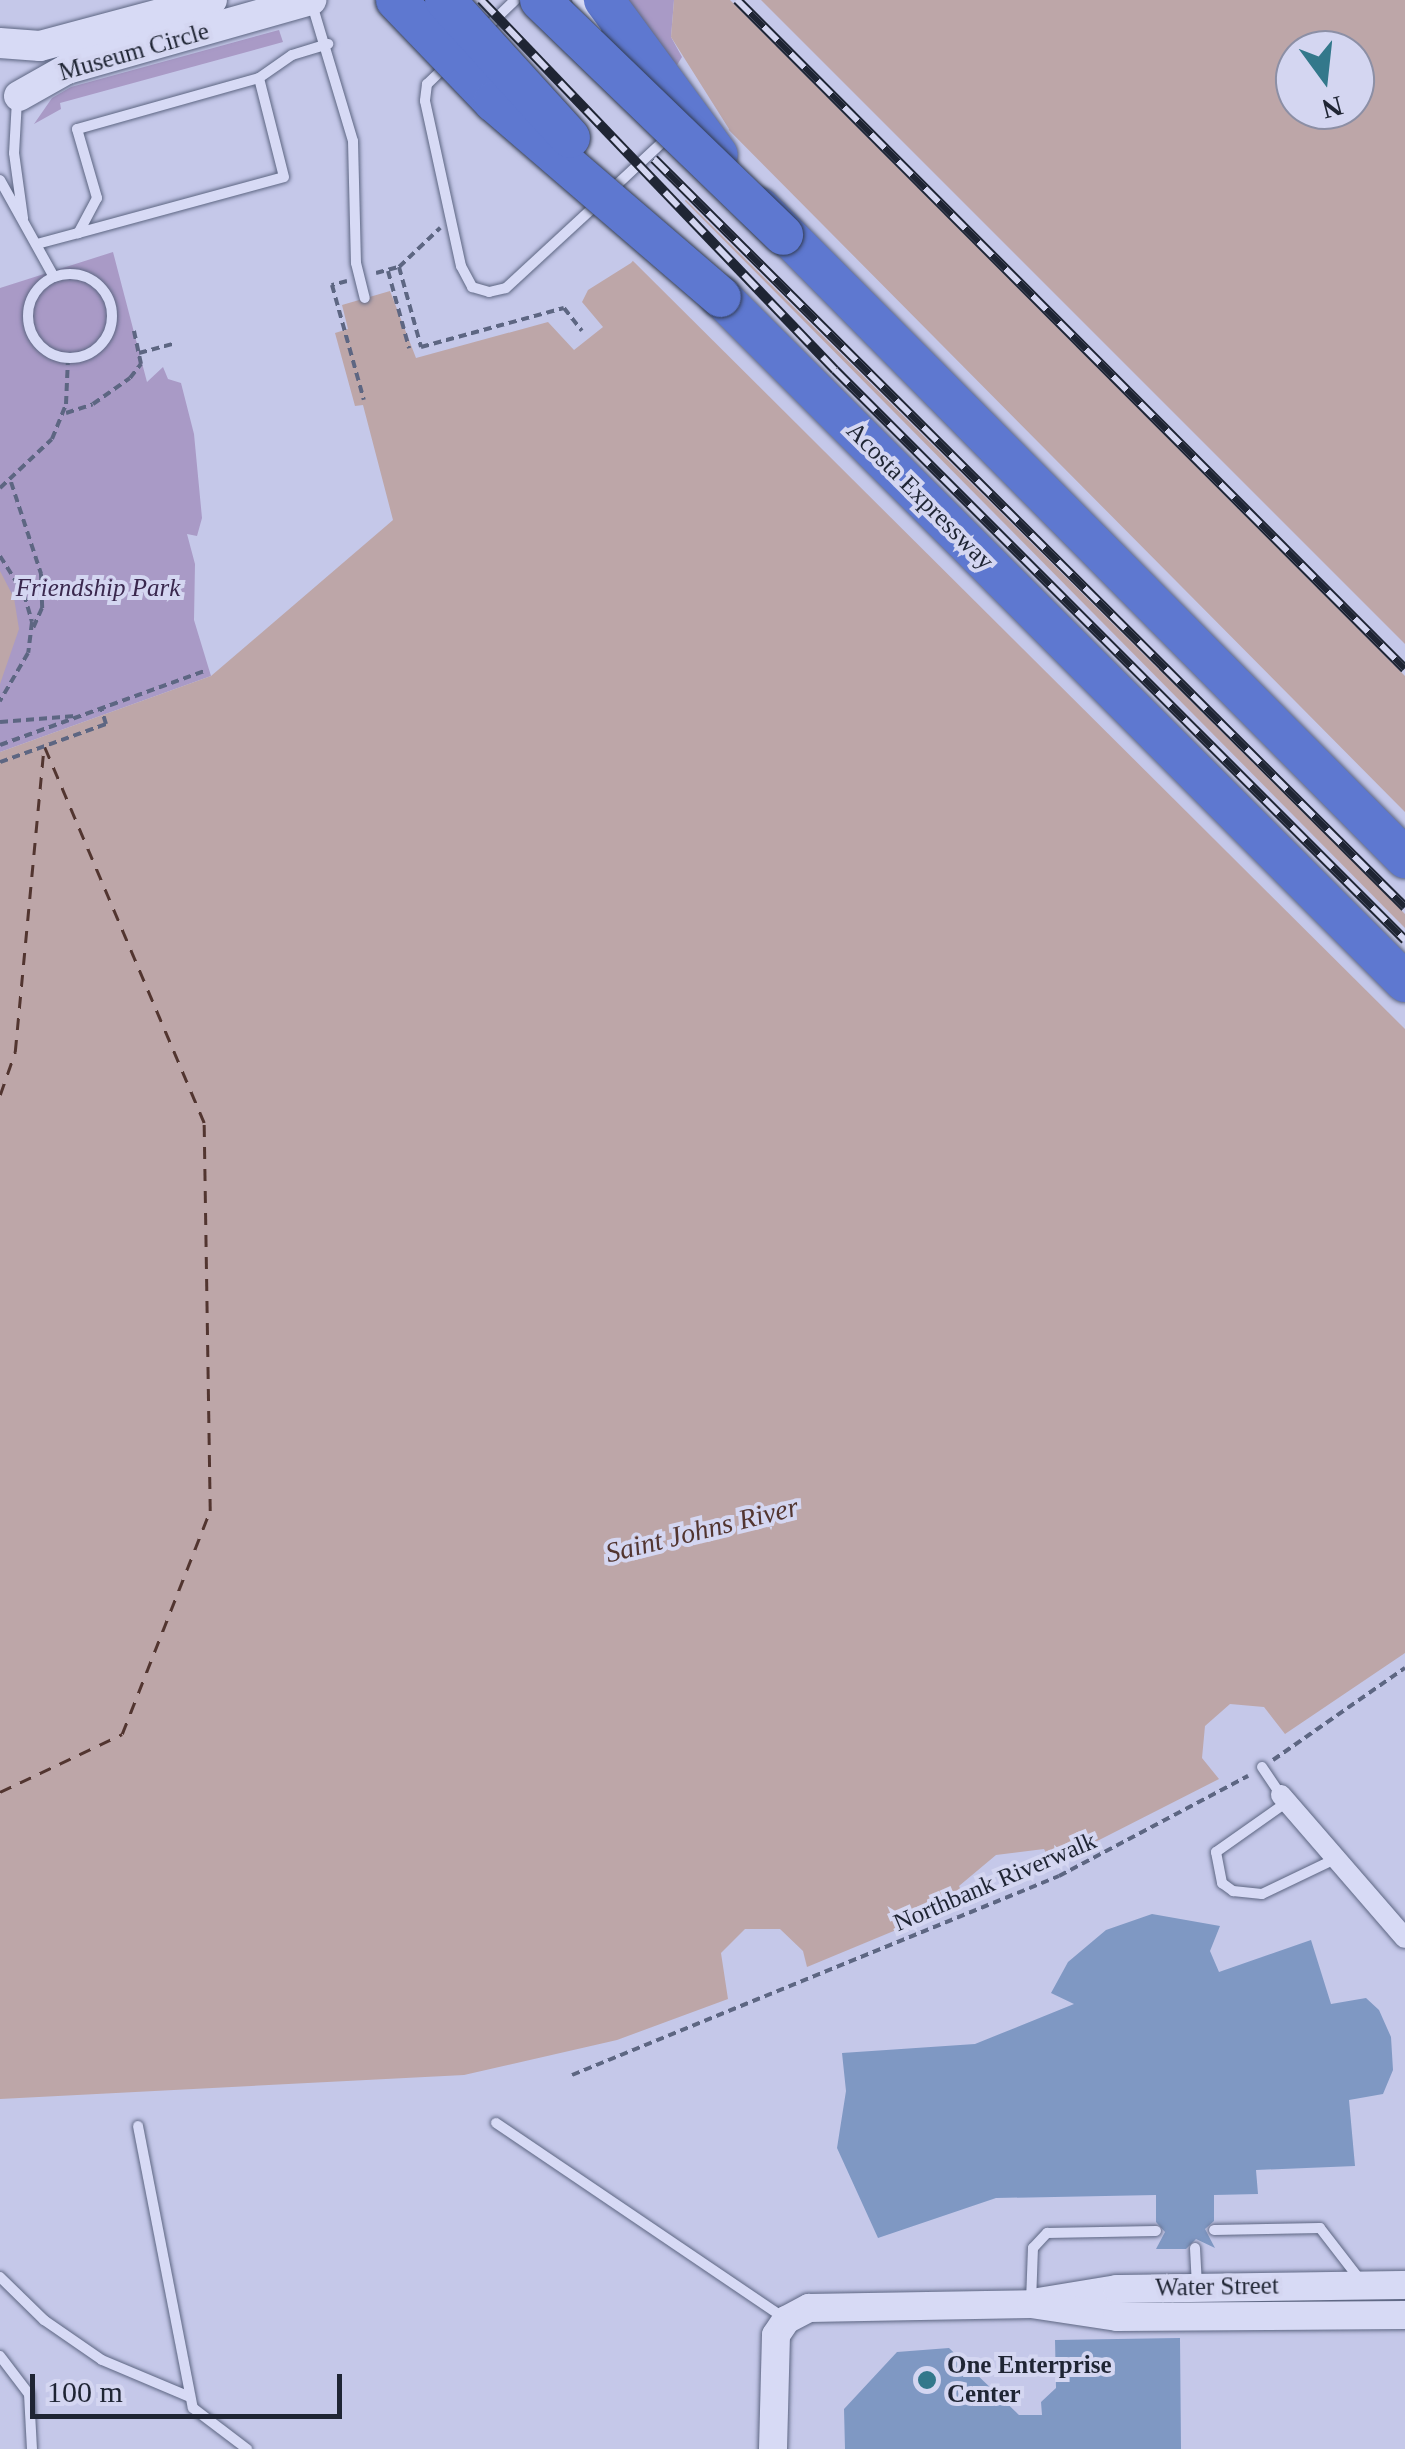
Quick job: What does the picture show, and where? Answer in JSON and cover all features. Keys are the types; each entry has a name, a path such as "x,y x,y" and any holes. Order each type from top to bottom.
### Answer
{"highway":[{"path":"396,0 494,102 721,298"},
{"name":"Acosta Expressway","path":"445,0 721,298 1405,982"},
{"path":"540,0 783,235 1405,858"},
{"path":"604,0 783,235"}],"main road":[{"name":"Museum Circle","path":"12,103 67,69 170,16 212,0"},
{"name":"Museum Circle","path":"2,44 40,46 170,16 310,0"},
{"name":"Museum Circle","path":"2,44 21,72 12,103"}],"street":[{"path":"1284,1798 1405,1938"},
{"name":"Water Street","path":"786,2320 829,2306 1031,2304 1117,2289 1405,2285"},
{"path":"1197,2288 1197,2317"},
{"name":"Water Street","path":"1031,2304 1094,2316 1405,2315"},
{"path":"774,2449 774,2345 786,2320"}],"lane":[{"path":"310,0 328,44 353,141 360,278 365,298"},
{"path":"409,0 460,52"},
{"path":"515,0 460,52 424,95 467,282 479,291 498,291 684,123 625,55"},
{"path":"577,0 613,41"},
{"path":"78,233 96,198 77,129 259,78 292,55 328,44"},
{"path":"37,244 284,177 259,78"},
{"path":"12,103 14,153 24,218"},
{"path":"0,180 54,276"},
{"path":"54,276 94,280 113,316 94,351 68,359 42,348 28,324 32,295 54,276"},
{"path":"1262,1767 1284,1798 1216,1852 1222,1882 1233,1892 1262,1894 1336,1858"},
{"path":"496,2123 786,2320"},
{"path":"138,2126 190,2398 200,2418 247,2449"},
{"path":"1214,2230 1320,2228 1365,2285"},
{"path":"1031,2304 1033,2248 1047,2233 1156,2231"},
{"path":"1195,2248 1197,2288"},
{"path":"0,2277 82,2347 190,2398"},
{"path":"0,2356 29,2394 32,2449"}],"path":[{"path":"364,400 332,286 399,267 451,219"},
{"path":"399,267 421,346 564,308 582,331"},
{"path":"388,270 409,348"},
{"path":"64,414 93,404 130,378 141,364 134,331"},
{"path":"139,353 173,344"},
{"path":"0,488 52,439 64,414 68,359"},
{"path":"0,701 21,668 42,608 40,574 10,482"},
{"path":"0,556 24,594 30,634"},
{"path":"0,745 204,670"},
{"path":"0,762 106,724 101,708"},
{"path":"0,722 79,716"},
{"name":"Northbank Riverwalk","path":"572,2075 1060,1876 1262,1767 1405,1668"}],"green space":[{"path":"612,0 674,0 671,37 682,57 677,65"},
{"path":"279,30 283,42 60,103 61,109 34,124 52,98 71,87"},
{"name":"Friendship Park","path":"113,252 147,382 163,367 168,379 181,383 194,434 202,518 197,536 187,534 195,564 194,620 211,676 0,752 0,288"}],"water":[{"name":"Saint Johns River","path":"674,0 1405,0 1405,1653 1285,1734 1264,1707 1230,1704 1205,1726 1202,1758 1219,1779 1052,1864 1044,1849 996,1855 959,1886 966,1901 807,1967 803,1951 780,1929 745,1929 721,1953 728,1999 617,2040 464,2075 0,2099 0,752 211,676 393,520 363,405 355,406 335,333 348,329 342,305 390,291 416,358 548,322 574,350 603,327 582,302 588,290 631,263 702,181 729,129 671,37"},
{"path":"0,571 14,598 19,629 0,684"}],"pier":[{"path":"730,0 761,0 1405,644 1405,676"},
{"path":"712,113 1405,812 1405,914 682,196 723,129"},
{"path":"681,197 1405,928 1405,1029 629,257"}],"building":[{"path":"1152,1914 1220,1926 1210,1951 1219,1972 1311,1940 1331,2004 1366,1998 1379,2010 1391,2037 1393,2070 1383,2094 1349,2100 1355,2166 1256,2170 1258,2194 1214,2195 1214,2221 1205,2229 1215,2248 1196,2239 1186,2249 1156,2249 1165,2232 1156,2222 1156,2195 996,2198 878,2238 837,2148 846,2091 842,2053 975,2044 1074,2004 1051,1993 1068,1962 1106,1930"},
{"path":"1180,2338 1181,2449 845,2449 844,2409 897,2352 949,2348 1019,2415 1042,2415 1041,2402 1056,2388 1055,2340"}],"ferry route":[{"path":"0,1792 122,1734 210,1511 204,1123 44,746"},
{"path":"0,1095 15,1052 44,747"}],"railway":[{"path":"481,0 835,370 1405,940"},
{"path":"737,0 1405,669"},
{"path":"654,159 1405,907"}],"place":[{"name":"One Enterprise Center","path":"927,2380"}]}
